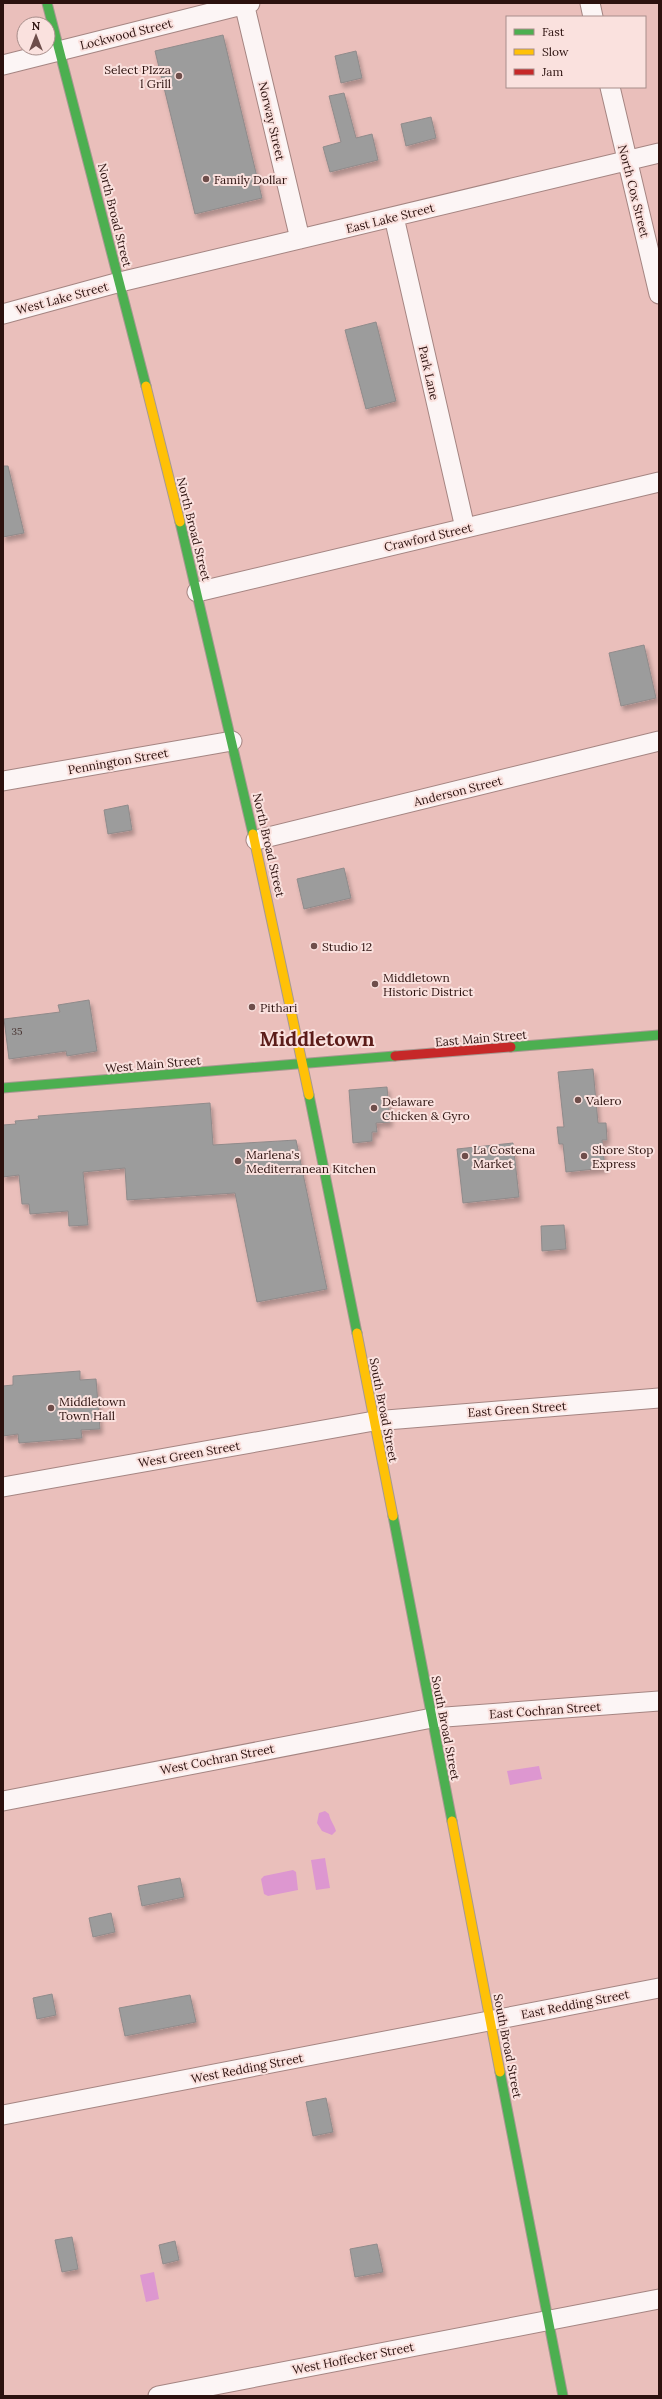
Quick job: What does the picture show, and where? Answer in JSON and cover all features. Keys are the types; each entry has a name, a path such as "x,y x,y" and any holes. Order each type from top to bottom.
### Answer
{"main road":[{"name":"North Broad Street","path":"47,3 120,282 197,592 256,840 304,1064"},
{"name":"East Main Street","path":"304,1064 659,1035"},
{"name":"West Main Street","path":"3,1088 304,1064"},
{"name":"South Broad Street","path":"304,1064 564,2396"}],"street":[{"name":"Lockwood Street","path":"3,65 246,3"},
{"name":"Norway Street","path":"246,3 300,239"},
{"path":"590,3 594,16"},
{"name":"North Cox Street","path":"610,88 626,160 659,294"},
{"name":"East Lake Street","path":"120,282 659,153"},
{"name":"Park Lane","path":"394,217 465,528"},
{"name":"West Lake Street","path":"3,314 120,282"},
{"name":"Crawford Street","path":"197,592 659,482"},
{"name":"Pennington Street","path":"3,781 232,741"},
{"name":"Anderson Street","path":"256,840 659,741"},
{"name":"East Green Street","path":"374,1421 659,1398"},
{"name":"West Green Street","path":"3,1487 374,1421"},
{"name":"East Cochran Street","path":"432,1718 659,1701"},
{"name":"West Cochran Street","path":"3,1801 432,1718"},
{"name":"East Redding Street","path":"490,2020 659,1988"},
{"name":"West Redding Street","path":"3,2115 490,2020"},
{"name":"West Hoffecker Street","path":"158,2396 659,2299"}],"shaded area":[{"path":"539,1766 542,1779 510,1785 507,1771"},
{"path":"325,1811 329,1814 336,1831 332,1835 322,1831 317,1823 319,1813"},
{"path":"325,1858 330,1888 316,1890 311,1860"},
{"path":"293,1870 296,1872 298,1890 268,1896 264,1894 261,1879 264,1876"},
{"path":"154,2272 159,2299 146,2302 140,2275"}],"building":[{"path":"223,35 262,198 195,214 155,51"},
{"path":"356,51 362,78 341,83 335,56"},
{"path":"344,93 356,138 372,134 378,160 330,172 323,147 341,142 329,96"},
{"path":"431,117 436,138 406,146 401,124"},
{"path":"376,322 396,401 366,409 345,330"},
{"path":"3,466 8,466 24,533 3,537"},
{"path":"644,645 656,698 621,706 609,653"},
{"path":"128,805 132,830 108,834 104,810"},
{"path":"344,868 351,898 304,909 297,879"},
{"path":"89,1000 97,1051 67,1056 66,1051 9,1059 4,1019 60,1012 58,1005"},
{"path":"593,1069 598,1123 606,1123 607,1140 602,1140 605,1168 566,1172 563,1144 559,1144 557,1127 564,1127 558,1072"},
{"path":"387,1087 390,1122 376,1123 377,1132 372,1132 372,1141 353,1143 349,1090"},
{"path":"210,1103 213,1145 296,1140 327,1289 257,1302 235,1193 127,1200 125,1168 83,1172 88,1225 69,1226 68,1211 30,1214 29,1204 22,1204 19,1175 3,1177 3,1125 16,1124 15,1121 39,1119 38,1116"},
{"path":"513,1143 519,1197 463,1203 457,1149"},
{"path":"564,1225 566,1249 542,1251 541,1226"},
{"name":"Middletown Town Hall","path":"80,1371 80,1380 96,1379 100,1429 81,1430 82,1438 19,1443 18,1434 3,1436 3,1386 13,1385 13,1376"},
{"path":"180,1878 184,1897 142,1906 138,1886"},
{"path":"111,1913 115,1932 93,1937 89,1918"},
{"path":"52,1994 56,2015 37,2019 33,1998"},
{"path":"190,1995 196,2022 125,2036 119,2008"},
{"path":"326,2098 333,2132 313,2136 306,2102"},
{"path":"72,2237 78,2269 62,2272 55,2240"},
{"path":"175,2241 179,2260 163,2264 159,2245"},
{"path":"377,2244 383,2272 355,2277 350,2249"}],"traffic: fast":[{"path":"47,3 146,386"},
{"path":"180,522 253,834"},
{"path":"511,1047 659,1035"},
{"path":"3,1088 395,1056"},
{"path":"309,1095 357,1333"},
{"path":"393,1516 452,1821"},
{"path":"500,2072 563,2396"}],"traffic: slow":[{"path":"146,386 180,522"},
{"path":"253,834 309,1095"},
{"path":"357,1333 393,1516"},
{"path":"452,1821 500,2072"}],"traffic: jam":[{"path":"395,1056 511,1047"}],"place":[{"name":"Select PIzza l Grill","path":"179,76"},
{"name":"Family Dollar","path":"206,179"},
{"name":"Studio 12","path":"314,946"},
{"name":"Middletown Historic District","path":"375,984"},
{"name":"Pithari","path":"252,1007"},
{"name":"Valero","path":"578,1100"},
{"name":"Delaware Chicken & Gyro","path":"374,1108"},
{"name":"La Costena Market","path":"465,1156"},
{"name":"Shore Stop Express","path":"584,1156"},
{"name":"Marlena's Mediterranean Kitchen","path":"238,1161"},
{"name":"Middletown Town Hall","path":"51,1408"}],"district":[{"name":"Middletown","path":"317,1038"}]}
